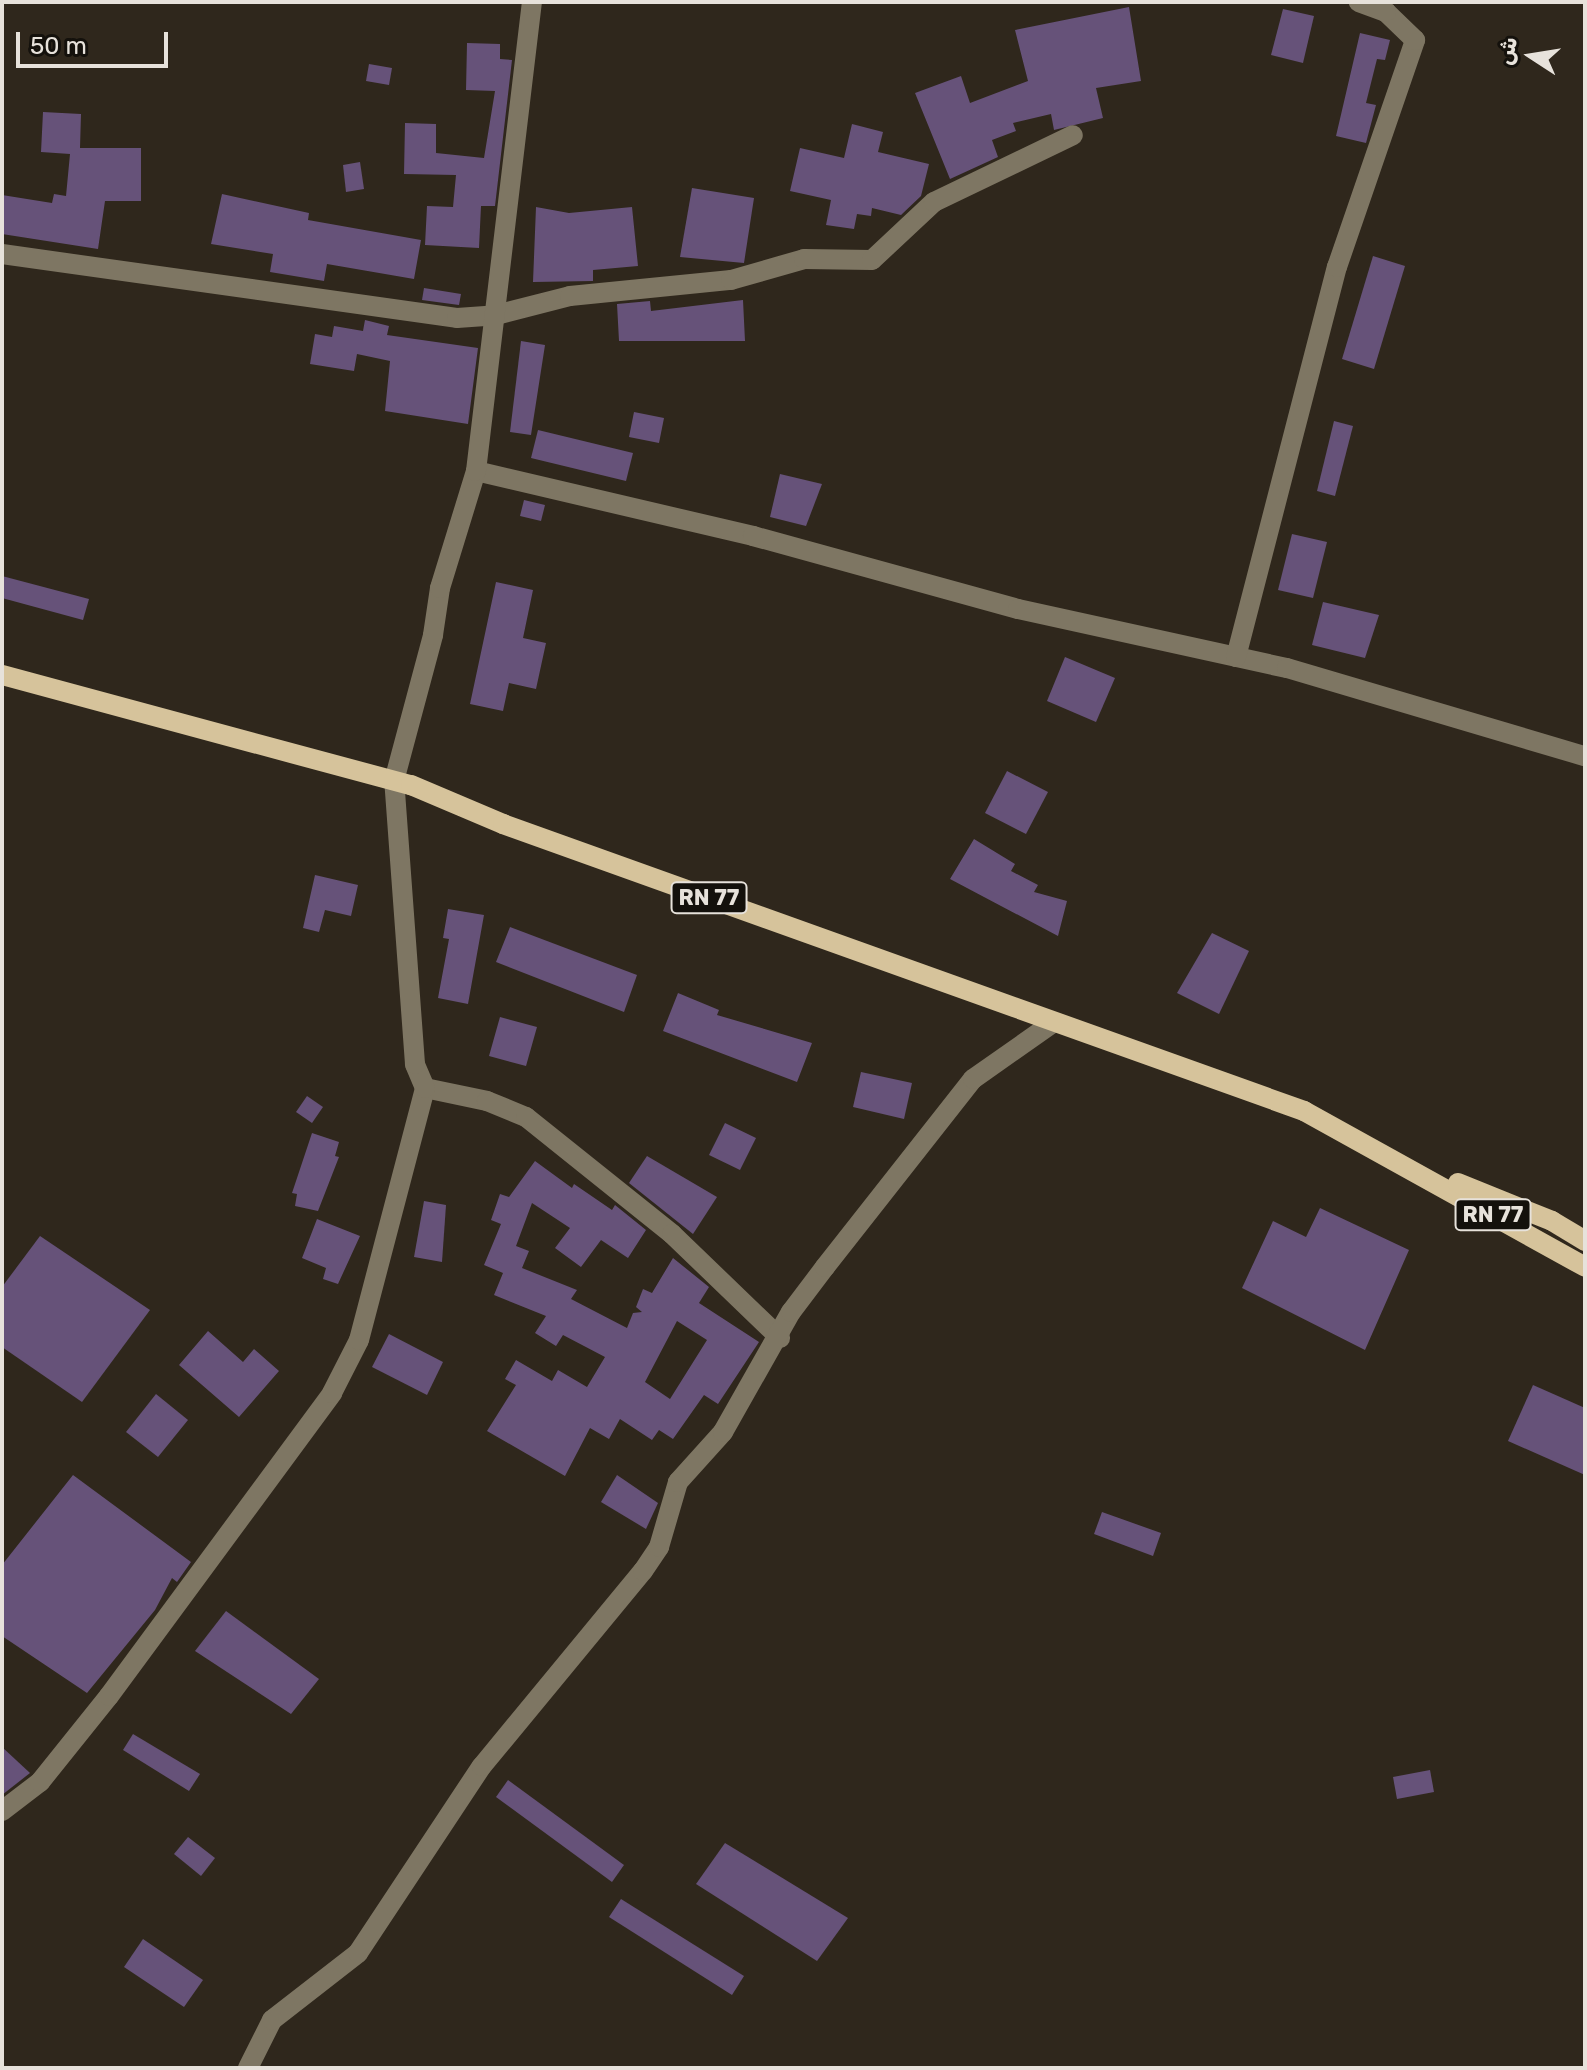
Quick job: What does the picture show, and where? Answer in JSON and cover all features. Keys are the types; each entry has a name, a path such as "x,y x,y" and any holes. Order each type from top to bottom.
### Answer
{"main road":[{"name":"RN 77","path":"2,675 394,781 1304,1111 1402,1162 1585,1267"},
{"name":"RN 77","path":"1402,1162 1552,1221 1585,1241"}],"street":[{"path":"2,1811 40,1782 109,1696 351,1363 425,1088 415,1064 394,781 433,635 440,588 476,471 532,2"},
{"path":"1236,657 1337,267 1415,40 1386,12 1359,2"},
{"path":"2,254 457,318 496,315 570,296 731,280 804,259 872,260 934,202 1073,135"},
{"path":"476,471 767,539 1018,609 1236,657 1585,756"},
{"path":"248,2068 272,2020 358,1953 482,1766 643,1571 659,1547 678,1482 723,1432 780,1338 791,1312 961,1092 1054,1022"},
{"path":"425,1088 465,1094 526,1117 672,1234 780,1338"}],"building":[{"path":"1129,7 1141,81 1096,88 1103,118 1054,130 1051,114 1013,123 1016,131 992,140 998,157 950,179 915,93 961,76 970,103 1028,81 1015,30"},
{"path":"1283,9 1314,16 1303,63 1271,55"},
{"path":"1360,33 1390,40 1385,60 1377,59 1366,103 1376,105 1366,143 1336,136"},
{"path":"467,43 500,44 500,59 512,60 495,206 481,206 479,248 425,245 427,206 453,207 456,175 404,174 405,123 436,124 436,153 484,158 495,91 466,90"},
{"path":"369,64 392,68 389,85 366,81"},
{"path":"43,112 81,114 80,148 141,148 141,201 105,201 98,249 2,234 2,195 52,203 54,194 66,196 70,154 41,152"},
{"path":"852,124 883,132 878,152 929,164 921,196 901,215 872,208 871,216 857,214 854,229 826,225 831,200 790,191 800,148 844,158"},
{"path":"360,162 364,189 346,192 343,165"},
{"path":"692,188 754,198 744,263 680,257"},
{"path":"222,194 309,213 308,220 421,240 414,279 327,264 324,281 270,272 273,254 211,244"},
{"path":"536,207 569,213 632,207 638,266 593,270 593,281 533,282"},
{"path":"1373,256 1405,266 1374,369 1342,359"},
{"path":"424,288 461,294 459,305 422,300"},
{"path":"743,300 745,341 619,341 617,304 650,301 651,311"},
{"path":"365,320 389,326 387,335 478,348 468,424 385,411 390,361 357,354 354,371 310,364 315,334 332,337 334,326 363,331"},
{"path":"521,341 545,345 531,435 510,432"},
{"path":"634,412 664,418 659,443 629,437"},
{"path":"1334,421 1353,426 1335,496 1317,491"},
{"path":"538,430 633,453 626,481 531,458"},
{"path":"780,474 822,484 806,526 770,517"},
{"path":"524,500 545,505 541,521 520,516"},
{"path":"1292,534 1327,542 1313,598 1278,590"},
{"path":"2,576 89,599 83,620 2,598"},
{"path":"496,582 533,590 523,638 546,643 536,689 509,683 503,711 470,704"},
{"path":"1323,602 1379,615 1365,658 1312,645"},
{"path":"1065,657 1115,678 1096,722 1047,701"},
{"path":"1007,771 1048,792 1026,834 985,813"},
{"path":"974,839 1015,864 1011,871 1038,885 1034,892 1067,901 1058,936 950,879"},
{"path":"315,875 358,885 351,916 325,910 319,932 303,928"},
{"path":"448,909 484,915 468,1004 438,998 449,939 443,938"},
{"path":"510,927 637,975 624,1012 496,962"},
{"path":"1212,933 1249,951 1219,1014 1177,993"},
{"path":"678,993 719,1010 717,1015 812,1043 797,1082 663,1031"},
{"path":"500,1017 537,1027 526,1066 489,1056"},
{"path":"861,1072 912,1083 904,1119 853,1107"},
{"path":"307,1096 323,1107 312,1123 296,1112"},
{"path":"725,1123 756,1138 740,1170 709,1155"},
{"path":"312,1133 339,1142 335,1156 339,1157 318,1211 295,1206 297,1194 292,1193"},
{"path":"647,1156 717,1197 693,1234 629,1183"},
{"path":"535,1161 572,1188 574,1184 612,1210 615,1205 646,1230 628,1258 601,1240 581,1267 555,1248 570,1228 532,1203 516,1246 529,1251 522,1268 577,1290 571,1299 627,1328 633,1313 642,1312 636,1307 643,1289 652,1293 673,1258 709,1287 699,1303 759,1342 718,1404 704,1395 673,1439 659,1430 652,1440 620,1419 609,1439 590,1428 565,1476 487,1431 516,1385 505,1379 516,1360 552,1381 558,1370 587,1387 605,1357 563,1335 556,1346 535,1333 546,1316 494,1295 503,1273 484,1265 501,1224 491,1220 500,1194 509,1197","holes":["677,1321 707,1340 670,1399 645,1382"]},
{"path":"424,1201 446,1205 442,1262 414,1257"},
{"path":"1320,1208 1409,1250 1365,1350 1242,1288 1273,1221 1306,1237"},
{"path":"317,1219 360,1236 338,1284 323,1279 326,1268 302,1258"},
{"path":"40,1236 150,1310 82,1402 2,1347 2,1287"},
{"path":"208,1331 243,1362 254,1349 279,1371 239,1417 179,1365"},
{"path":"389,1334 443,1362 427,1395 372,1367"},
{"path":"1533,1385 1585,1408 1585,1475 1508,1441"},
{"path":"156,1394 188,1420 158,1457 126,1432"},
{"path":"73,1475 191,1562 177,1582 172,1578 155,1610 87,1693 2,1636 2,1565"},
{"path":"617,1475 658,1503 646,1529 601,1502"},
{"path":"1102,1512 1161,1533 1153,1556 1094,1534"},
{"path":"226,1611 319,1679 291,1714 195,1651"},
{"path":"133,1734 200,1774 189,1791 123,1750"},
{"path":"2,1747 30,1773 2,1795"},
{"path":"1430,1770 1434,1792 1397,1799 1393,1777"},
{"path":"508,1780 624,1865 612,1882 496,1797"},
{"path":"188,1837 215,1858 201,1876 174,1854"},
{"path":"725,1843 848,1918 817,1961 696,1884"},
{"path":"621,1899 744,1976 732,1995 609,1917"},
{"path":"143,1939 203,1980 184,2007 124,1967"}]}
